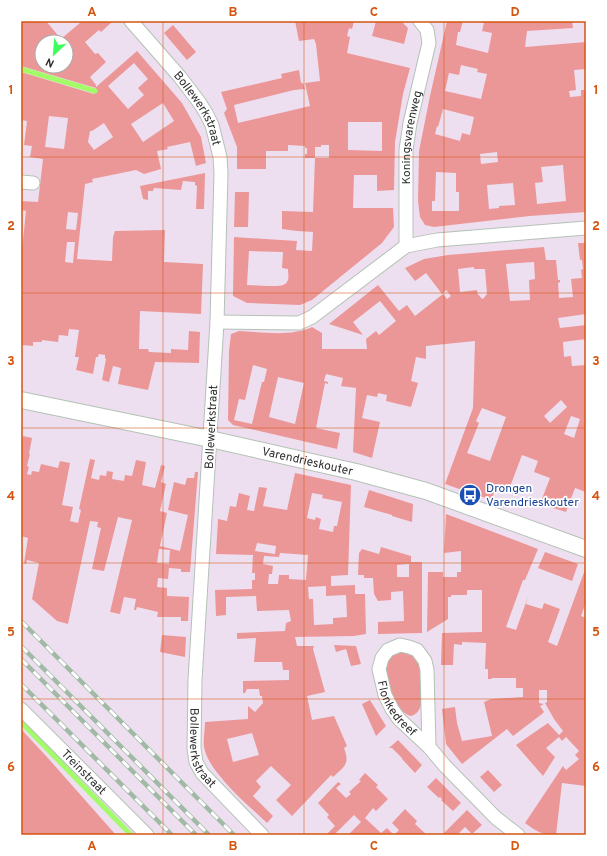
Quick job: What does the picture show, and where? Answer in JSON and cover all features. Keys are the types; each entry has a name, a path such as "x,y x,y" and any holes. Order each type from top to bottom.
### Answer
{"street":[{"name":"Bollewerkstraat","path":"131,21 180,77 199,102 212,125 220,157 221,174 217,322 195,672 194,748 196,762 202,773 262,835"},
{"name":"Koningsvarenweg","path":"406,246 406,150 410,123 429,43 426,24"},
{"path":"217,322 299,323 312,317 406,246 437,240 586,228"},
{"name":"Varendrieskouter","path":"21,400 210,439 356,472 426,490 586,549"},
{"name":"Flonkedreef","path":"429,748 427,670 425,661 417,650 400,645 388,650 382,658 379,670 385,695 400,719 496,818 518,835"},
{"name":"Treinstraat","path":"21,709 147,835"}],"shaded area":[{"path":"21,21 46,21 57,34 34,34 34,70 21,66"},
{"path":"81,21 111,21 112,22 101,32 99,30 85,42 95,54 98,53 106,62 90,77 96,87 137,51 182,103 201,137 206,163 196,166 190,142 167,147 168,149 157,151 161,169 144,174 136,170 92,179 93,182 85,184 77,259 112,261 113,237 115,231 165,230 164,262 203,264 201,314 140,311 139,349 148,349 149,352 171,353 171,349 188,350 189,331 200,332 199,363 155,362 148,390 118,384 121,368 113,366 109,382 102,380 106,359 105,355 99,354 98,357 96,357 93,374 76,370 79,357 75,357 79,330 69,329 68,336 59,335 58,342 42,340 42,342 33,342 33,346 22,345 21,259 26,211 21,210 21,201 38,202 43,159 30,157 32,146 24,145 27,121 21,120 21,72 94,94 96,88 48,74 74,74 74,34 67,34","holes":["134,63 148,79 138,88 144,95 128,109 108,86","163,103 174,121 143,142 131,124","49,116 68,118 64,149 45,147","104,123 113,137 94,150 88,142 90,131","68,212 78,213 76,230 66,229","67,242 75,242 73,263 65,262"]},
{"path":"295,21 354,21 352,29 349,28 347,36 350,37 347,53 410,68 403,94 395,142 394,190 377,191 377,175 354,175 353,208 393,208 394,227 382,243 312,300 300,305 247,303 233,296 234,237 297,241 296,250 312,251 313,232 282,229 282,211 313,212 315,158 305,158 307,148 305,148 305,146 288,145 288,151 266,151 266,169 237,169 237,147 224,113 227,109 221,92 282,78 281,74 299,70 301,83 303,83 305,89 294,90 234,105 238,123 310,106 305,83 320,81 316,44 314,39 299,41","holes":["348,122 382,122 382,151 348,150","329,145 329,158 315,158 315,147","249,251 283,252 282,268 288,269 287,283 278,286 247,285"]},
{"path":"376,21 401,21 408,28 404,44 372,36"},
{"path":"447,21 463,21 460,32 458,32 456,45 488,53 492,33 482,31 484,23 476,21 572,21 573,28 527,31 525,47 586,42 586,69 574,70 576,90 569,91 570,97 581,96 581,90 586,90 586,212 530,216 434,227 425,225 420,217 418,201 419,151","holes":["461,65 478,69 477,72 487,74 481,99 445,91 449,73 459,75","443,109 474,117 470,135 462,133 460,141 435,134 437,126 438,127","497,152 498,162 481,164 480,154","563,165 566,201 537,204 535,183 543,182 541,167","436,172 456,173 456,192 459,192 459,211 432,211 432,201 435,201","513,183 515,205 499,206 499,208 489,209 487,185"]},
{"path":"173,25 196,52 187,60 164,33"},
{"path":"205,173 204,209 196,209 197,186 195,185 195,182 183,181 181,190 154,188 153,191 148,191 148,200 143,199 140,186"},
{"path":"235,192 249,192 248,227 234,227"},
{"path":"578,243 586,243 586,314 558,318 560,328 586,325 586,339 563,342 564,357 571,356 572,366 586,365 586,492 575,488 566,512 540,504 550,478 534,472 538,461 522,455 508,492 496,488 491,500 445,484 473,408 475,341 426,346 426,359 416,357 411,381 418,383 411,407 386,401 387,395 378,393 377,397 367,395 362,418 380,422 372,458 353,452 356,388 341,386 343,378 326,374 324,381 328,382 328,384 325,383 316,428 340,433 337,449 233,425 228,420 229,351 231,334 239,331 286,333 312,327 322,333 322,349 367,349 366,339 376,331 379,335 396,321 380,301 353,322 363,335 329,324 378,285 399,311 407,305 415,316 443,294 447,299 451,296 446,290 442,294 426,273 415,281 405,268 424,259 448,255 544,247 546,260 556,260 558,280 560,280 558,283 559,298 573,297 571,279 582,278 582,260 580,260","holes":["534,262 535,279 529,280 530,300 510,301 506,264","474,267 474,269 485,269 487,294 483,299 478,295 477,290 460,292 458,269","253,365 267,369 264,382 262,382 252,424 234,420 239,399 245,400","278,377 304,383 295,424 269,417","561,400 567,407 550,423 544,416","482,408 506,417 490,461 467,453 479,423 476,421","571,416 580,419 574,438 564,434"]},
{"path":"23,436 32,438 27,474 31,475 32,471 39,472 41,464 58,468 60,461 70,463 62,505 73,507 70,521 78,523 81,510 79,509 90,459 95,460 91,478 99,480 100,475 106,476 107,471 113,472 112,479 124,481 125,475 132,476 136,460 146,462 142,485 155,488 161,465 165,466 161,482 166,484 160,511 167,513 160,546 180,551 188,515 168,510 174,482 185,485 187,478 194,478 195,472 198,472 190,572 181,572 181,569 169,568 168,579 158,578 157,587 167,588 167,596 189,597 188,621 181,621 181,617 157,617 158,612 137,607 136,610 134,610 136,599 124,597 120,614 110,612 132,520 118,517 104,571 92,569 101,528 97,527 98,522 90,521 68,624 57,621 32,599 39,563 27,560 26,564 24,563 28,538 21,536 21,443","holes":["159,549 170,550 169,564 157,563"]},
{"path":"295,473 351,485 348,575 331,576 331,586 355,585 355,594 365,594 366,634 354,636 295,637 297,646 314,646 313,649 325,692 307,696 312,720 334,716 347,746 344,748 346,753 346,761 341,770 333,777 331,775 292,816 276,800 291,785 271,766 256,781 261,787 253,796 273,816 267,823 230,788 213,767 207,757 204,747 205,722 248,719 248,706 255,712 263,703 262,696 260,696 259,689 247,689 245,693 243,693 243,681 289,680 289,670 283,670 282,662 254,662 256,638 237,639 237,633 285,631 286,623 291,621 289,610 257,611 256,596 226,597 226,615 216,616 215,590 252,589 252,580 255,580 255,573 252,573 253,555 216,554 218,519 227,521 230,506 236,507 239,493 250,496 247,510 254,511 259,487 267,488 263,506 287,510","holes":["312,493 323,495 322,498 342,502 337,526 334,526 333,532 319,529 321,519 316,517 315,520 307,518","257,543 276,546 275,554 255,551","280,553 308,555 306,580 289,579 289,575 279,575 278,584 268,584 269,574 272,574 273,566 263,564 264,556 279,557","326,586 326,596 346,595 347,617 333,618 333,624 314,625 313,599 309,599 308,587","252,733 259,755 233,762 227,739"]},
{"path":"369,490 413,504 412,522 364,507"},
{"path":"446,514 538,549 525,580 523,580 506,627 516,630 528,597 526,604 542,609 544,603 560,609 548,642 557,646 586,567 586,602 581,616 586,618 586,786 562,783 556,835 539,832 525,823 563,766 566,770 579,759 575,755 579,751 566,737 562,741 559,737 546,748 555,757 543,776 516,745 548,723 559,735 563,731 545,703 547,702 547,690 539,690 539,703 544,704 540,706 544,712 542,714 513,736 507,729 462,764 446,744 442,709 455,707 457,723 462,741 492,736 484,702 491,699 523,697 523,688 516,688 516,678 488,679 488,669 485,669 486,643 462,642 462,645 454,644 453,665 441,665 442,633 482,632 482,590 467,590 467,595 451,595 451,597 448,597 448,619 427,632 428,572 443,572 443,577 457,577 457,572 461,572 461,551 444,553"},
{"path":"381,547 411,556 411,562 422,562 422,633 378,634 378,622 404,621 403,591 391,592 391,600 378,601 374,594 373,578 364,578 364,575 358,575 359,553 362,549 379,554","holes":["409,564 409,577 397,577 397,565"]},
{"path":"545,552 578,564 572,581 538,568"},
{"path":"162,635 186,637 185,657 160,652"},
{"path":"334,645 356,646 361,664 351,666 346,649 336,652"},
{"path":"399,651 409,653 414,656 418,661 420,668 422,684 421,705 418,712 411,716 406,714 396,704 386,682 386,664 391,656"},
{"path":"370,700 386,726 376,736 362,704"},
{"path":"21,729 47,757 116,835 21,835"},
{"path":"398,740 422,765 415,773 392,748 389,748"},
{"path":"488,770 502,785 494,792 480,777"},
{"path":"365,773 378,785 376,787 388,799 376,811 373,808 365,818 381,833 387,828 394,835 348,835 361,822 354,815 334,835 327,834 335,826 327,817 329,815 318,803 338,782 341,784 336,788 346,798 351,794 349,792 361,781 359,780"},
{"path":"436,778 461,803 453,811 441,800 442,799 440,797 439,798 427,787"},
{"path":"405,809 417,821 415,824 427,835 394,835 399,830 392,823"},
{"path":"467,810 482,825 472,834 465,827 457,835 442,835"}],"waterway":[{"path":"21,69 95,91"},
{"path":"21,722 131,835"}],"railway":[{"path":"21,621 234,835"},
{"path":"21,646 209,835"},
{"path":"21,659 196,835"},
{"path":"21,684 172,835"}],"place":[{"name":"Drongen Varendrieskouter","path":"470,495"}]}
